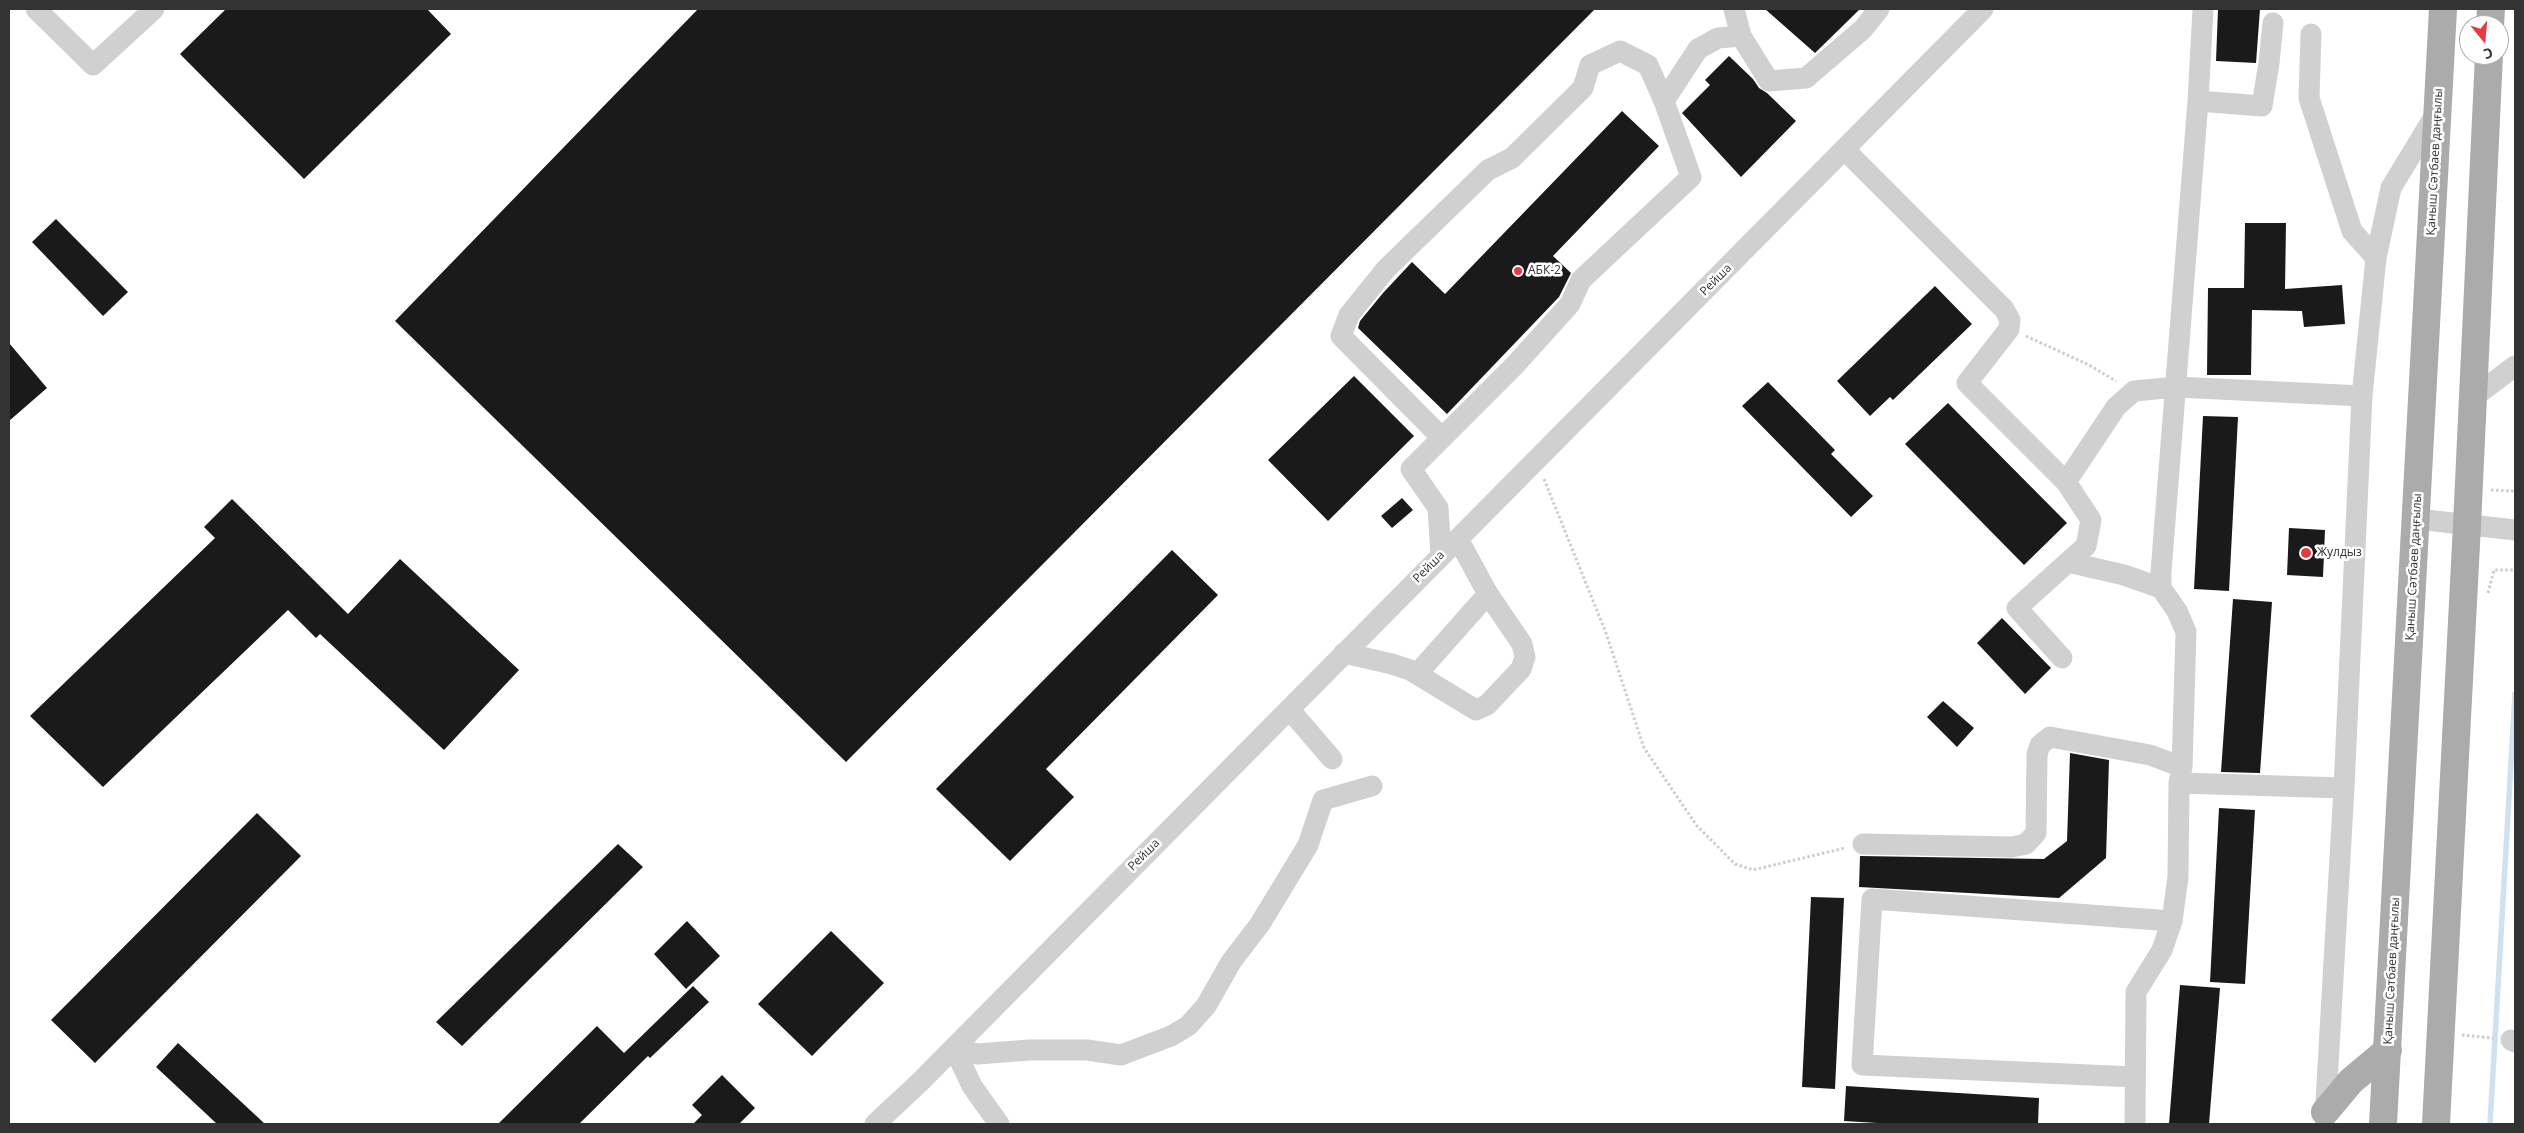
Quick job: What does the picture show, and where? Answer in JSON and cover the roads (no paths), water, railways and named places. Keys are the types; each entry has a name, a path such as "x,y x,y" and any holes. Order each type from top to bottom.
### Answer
{"main road":[{"name":"Қаныш Сәтбаев даңғылы","path":"2383,1124 2443,9"},
{"path":"2436,1124 2488,65"},
{"path":"2325,1118 2351,1081 2388,1050"}],"street":[{"path":"36,9 93,65 154,9"},
{"path":"1734,9 1741,36 1770,81 1806,78 1863,29 1879,9"},
{"name":"Рейша","path":"875,1124 954,1048 1440,555 1845,150 1983,9"},
{"path":"2161,588 2198,101 2203,9"},
{"path":"2198,101 2262,106 2269,64 2272,23"},
{"path":"2311,34 2309,98 2352,231 2376,258"},
{"path":"1664,101 1698,49 1718,38 1741,36"},
{"path":"1440,555 1438,508 1411,469 1442,438 1515,365 1570,304 1581,280 1691,177 1664,101 1648,64 1620,51 1590,65 1583,88 1512,158 1488,170 1467,190 1386,269 1349,315 1341,336 1442,438"},
{"path":"2325,1118 2344,788 2362,396 2376,258 2391,188 2437,112"},
{"path":"1845,150 2004,309 2010,320 2009,329 1967,383 2066,482 2091,520 2086,546 2017,608 2062,658"},
{"path":"2471,399 2515,366"},
{"path":"2066,482 2116,407 2134,391 2177,387 2362,396"},
{"path":"2417,519 2515,530"},
{"path":"1344,653 1392,664 1417,674 1476,710 1487,705 1521,668 1525,657 1522,644 1488,594 1458,539"},
{"path":"2068,562 2124,575 2161,588 2177,611 2186,632 2178,876 2172,921 2162,950 2136,992 2135,1124"},
{"path":"1417,674 1488,594"},
{"path":"1289,709 1332,759"},
{"path":"1863,844 2012,847 2026,844 2036,833 2037,755 2040,745 2050,737 2150,755 2180,775 2344,788"},
{"path":"954,1048 978,1054 1029,1050 1087,1050 1121,1055 1171,1036 1188,1026 1206,1006 1231,962 1260,924 1308,845 1323,800 1372,786"},
{"path":"2136,1077 1862,1065 1872,899 2172,921"},
{"path":"954,1048 972,1086 999,1124"}],"waterway":[{"path":"2490,1124 2515,694"}],"place":[{"name":"АБК-2","path":"1518,271"},
{"name":"Жулдыз","path":"2306,553"}]}
